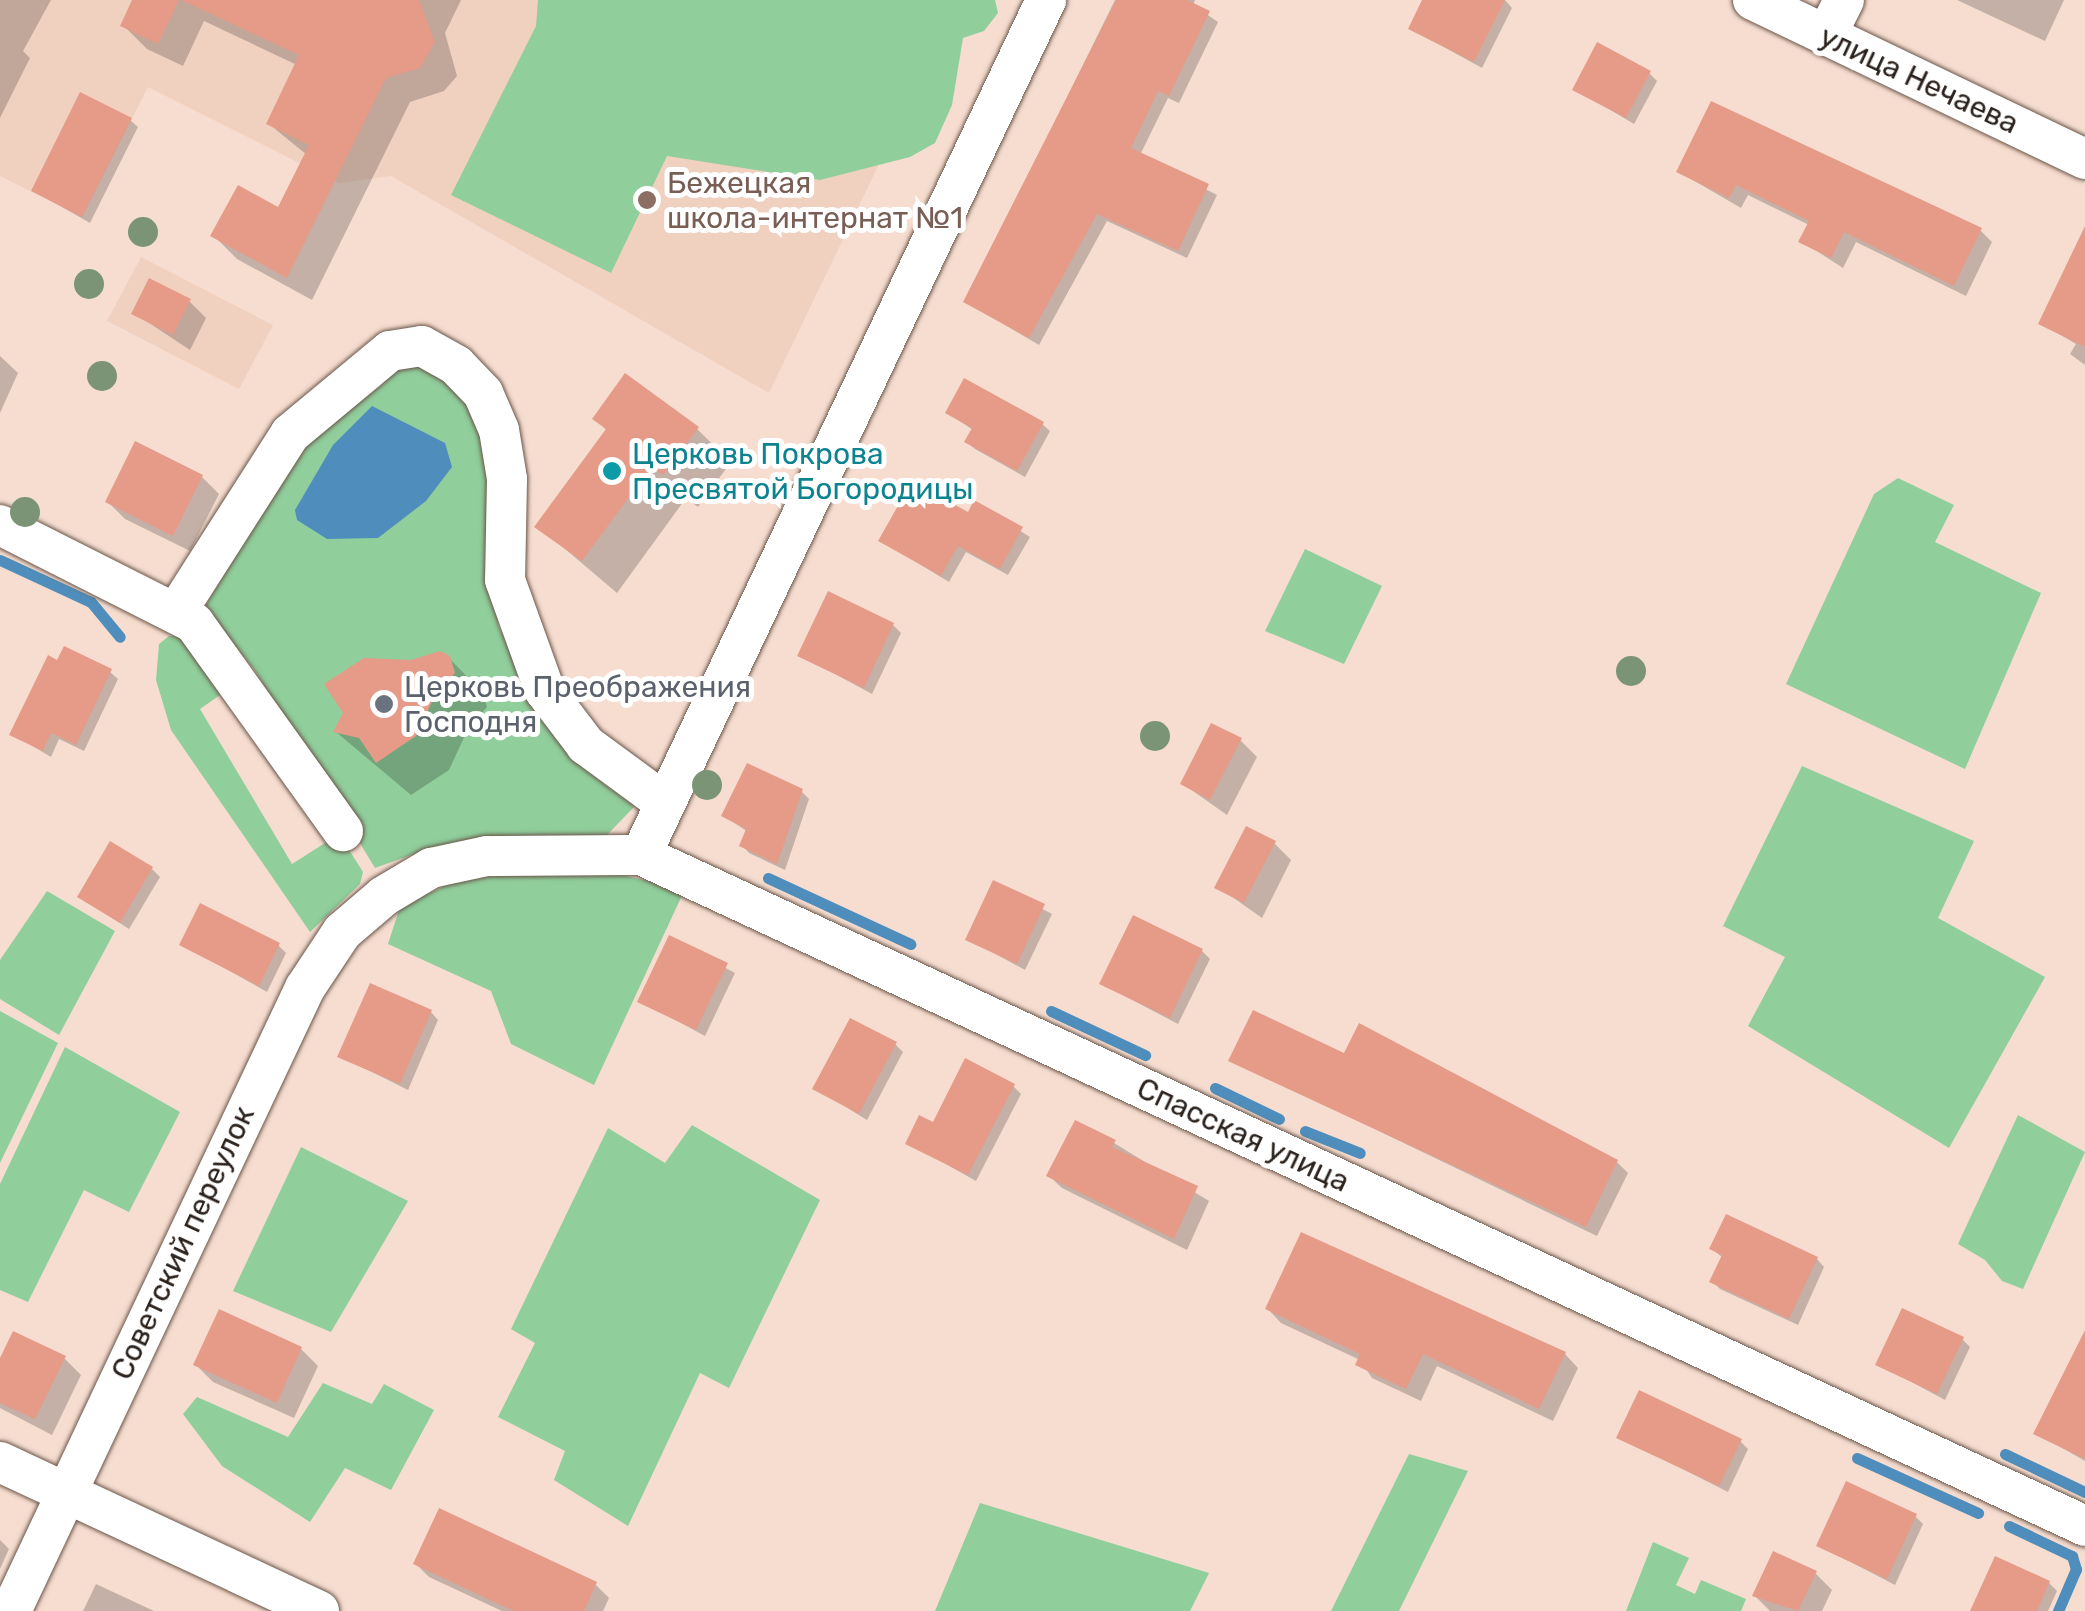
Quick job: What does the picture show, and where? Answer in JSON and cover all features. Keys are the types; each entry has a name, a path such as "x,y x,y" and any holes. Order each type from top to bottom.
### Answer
{"street":[{"path":"641,855 1046,0"},
{"name":"улица Нечаева","path":"1753,0 2085,159"},
{"path":"1826,36 1844,0"},
{"path":"176,611 290,434 390,351 422,346 456,365 483,393 499,430 507,479 504,580 545,691 586,745 665,803"},
{"path":"0,525 176,611 241,681 343,831"},
{"name":"Спасская улица","path":"384,896 431,868 487,856 641,855 2085,1526"},
{"name":"Советский переулок","path":"11,1611 305,988 342,932 384,896"},
{"path":"0,1462 319,1611"}],"shaded area":[{"name":"Бежецкая школа-интернат №1","path":"0,0 958,0 769,393 391,176 339,183 148,87 82,217 0,176"},
{"path":"141,257 273,325 239,389 107,321"}],"green space":[{"path":"538,0 995,0 998,13 984,31 963,38 952,105 935,143 910,157 820,180 667,156 611,273 451,195 536,26"},
{"path":"415,360 457,381 491,448 486,569 499,627 519,667 635,806 606,836 425,850 375,868 256,672 205,607 290,456 383,384 384,375"},
{"path":"1898,478 1954,505 1935,542 2041,593 1965,769 1786,684 1874,494"},
{"path":"1305,549 1382,586 1344,664 1265,631"},
{"path":"169,636 180,636 223,693 200,709 292,864 339,834 363,872 360,884 310,932 171,730 156,680 159,644"},
{"path":"1802,766 1974,841 1938,918 2045,977 1949,1148 1748,1026 1785,957 1723,926"},
{"path":"608,872 685,889 594,1085 511,1044 491,991 388,944 400,907 449,884 486,875"},
{"path":"47,891 115,931 59,1035 0,999 0,960"},
{"path":"0,1011 58,1043 0,1163"},
{"path":"65,1047 180,1112 129,1212 84,1190 28,1302 0,1290 0,1184"},
{"path":"2018,1115 2085,1152 2023,1289 2002,1281 1985,1260 1958,1244"},
{"path":"692,1125 820,1200 729,1388 700,1373 628,1526 554,1480 565,1451 498,1417 535,1343 511,1329 608,1128 665,1163"},
{"path":"301,1147 408,1201 331,1332 233,1291"},
{"path":"323,1383 372,1404 384,1384 434,1410 391,1490 345,1468 310,1522 222,1466 183,1414 197,1397 288,1437"},
{"path":"1409,1454 1468,1471 1399,1611 1331,1611"},
{"path":"980,1503 1209,1573 1190,1611 935,1611"},
{"path":"1653,1542 1689,1558 1676,1585 1695,1594 1701,1580 1746,1599 1741,1611 1626,1611"}],"water":[{"path":"372,406 445,443 452,467 426,501 378,538 327,539 297,520 295,510 333,445"}],"building":[{"path":"132,0 179,0 158,44 120,26"},
{"path":"181,0 419,0 435,42 420,68 386,78 287,278 210,236 238,185 278,207 309,145 266,124 299,55"},
{"path":"1116,0 1187,0 1210,11 1169,96 1158,91 1131,148 1209,184 1178,251 1097,214 1029,338 963,302"},
{"path":"1422,0 1505,0 1474,62 1408,29"},
{"path":"1597,42 1651,71 1626,118 1572,90"},
{"path":"80,92 132,118 82,217 31,191"},
{"path":"1711,101 1982,228 1954,286 1844,232 1831,258 1798,242 1809,221 1736,185 1729,198 1676,172"},
{"path":"2085,226 2085,347 2038,324"},
{"path":"149,278 191,299 173,335 131,314"},
{"name":"Церковь Покрова Пресвятой Богородицы","path":"625,373 699,427 663,475 651,467 582,561 534,527 606,429 592,419"},
{"path":"964,378 1044,422 1017,471 964,442 972,428 945,413"},
{"path":"135,441 203,475 173,536 105,502"},
{"path":"912,481 968,512 974,500 1023,527 1000,569 958,546 941,576 878,541"},
{"path":"828,591 894,623 864,688 797,656"},
{"path":"64,646 112,669 76,745 51,733 43,751 9,735 48,655 57,660"},
{"name":"Церковь Преображения Господня","path":"440,651 450,656 455,673 435,695 416,736 376,763 359,738 333,732 343,713 324,684 364,658 411,660"},
{"path":"1211,723 1242,738 1210,800 1180,784"},
{"path":"747,763 803,789 777,864 739,846 746,829 721,816"},
{"path":"1246,826 1276,841 1244,903 1214,888"},
{"path":"110,841 153,867 120,923 77,897"},
{"path":"993,880 1045,904 1017,964 965,940"},
{"path":"200,903 280,943 259,986 179,945"},
{"path":"1133,915 1203,949 1170,1018 1099,984"},
{"path":"669,935 728,963 696,1030 637,1002"},
{"path":"370,983 432,1010 400,1084 337,1057"},
{"path":"1253,1010 1344,1053 1359,1023 1618,1160 1586,1227 1228,1061"},
{"path":"850,1018 897,1042 859,1114 812,1089"},
{"path":"965,1058 1015,1084 968,1175 905,1144 919,1115 933,1122"},
{"path":"1075,1120 1116,1140 1112,1147 1198,1186 1174,1239 1046,1176"},
{"path":"1726,1214 1818,1257 1789,1319 1709,1282 1722,1255 1709,1249"},
{"path":"1301,1232 1566,1352 1539,1409 1423,1354 1406,1389 1355,1365 1360,1354 1265,1309"},
{"path":"1902,1308 1964,1337 1937,1394 1875,1365"},
{"path":"219,1309 302,1347 277,1403 193,1365"},
{"path":"2085,1330 2085,1459 2033,1434"},
{"path":"13,1331 66,1356 35,1419 0,1403 0,1358"},
{"path":"1639,1390 1742,1439 1719,1486 1616,1438"},
{"path":"1846,1481 1917,1514 1887,1579 1816,1546"},
{"path":"439,1508 597,1582 584,1611 514,1611 413,1564"},
{"path":"1773,1551 1817,1571 1798,1611 1752,1596"},
{"path":"1995,1556 2050,1581 2037,1611 1970,1611"}],"waterway":[{"path":"0,560 91,602 120,637"},
{"path":"768,878 910,944"},
{"path":"1051,1011 1145,1055"},
{"path":"1215,1088 1279,1119"},
{"path":"1305,1131 1360,1153"},
{"path":"2005,1454 2085,1492"},
{"path":"1857,1458 1978,1513"},
{"path":"2009,1526 2072,1556 2076,1569 2058,1611"}],"place":[{"name":"Бежецкая школа-интернат №1","path":"647,200"},
{"name":"Церковь Покрова Пресвятой Богородицы","path":"612,471"},
{"name":"Церковь Преображения Господня","path":"384,704"}]}
